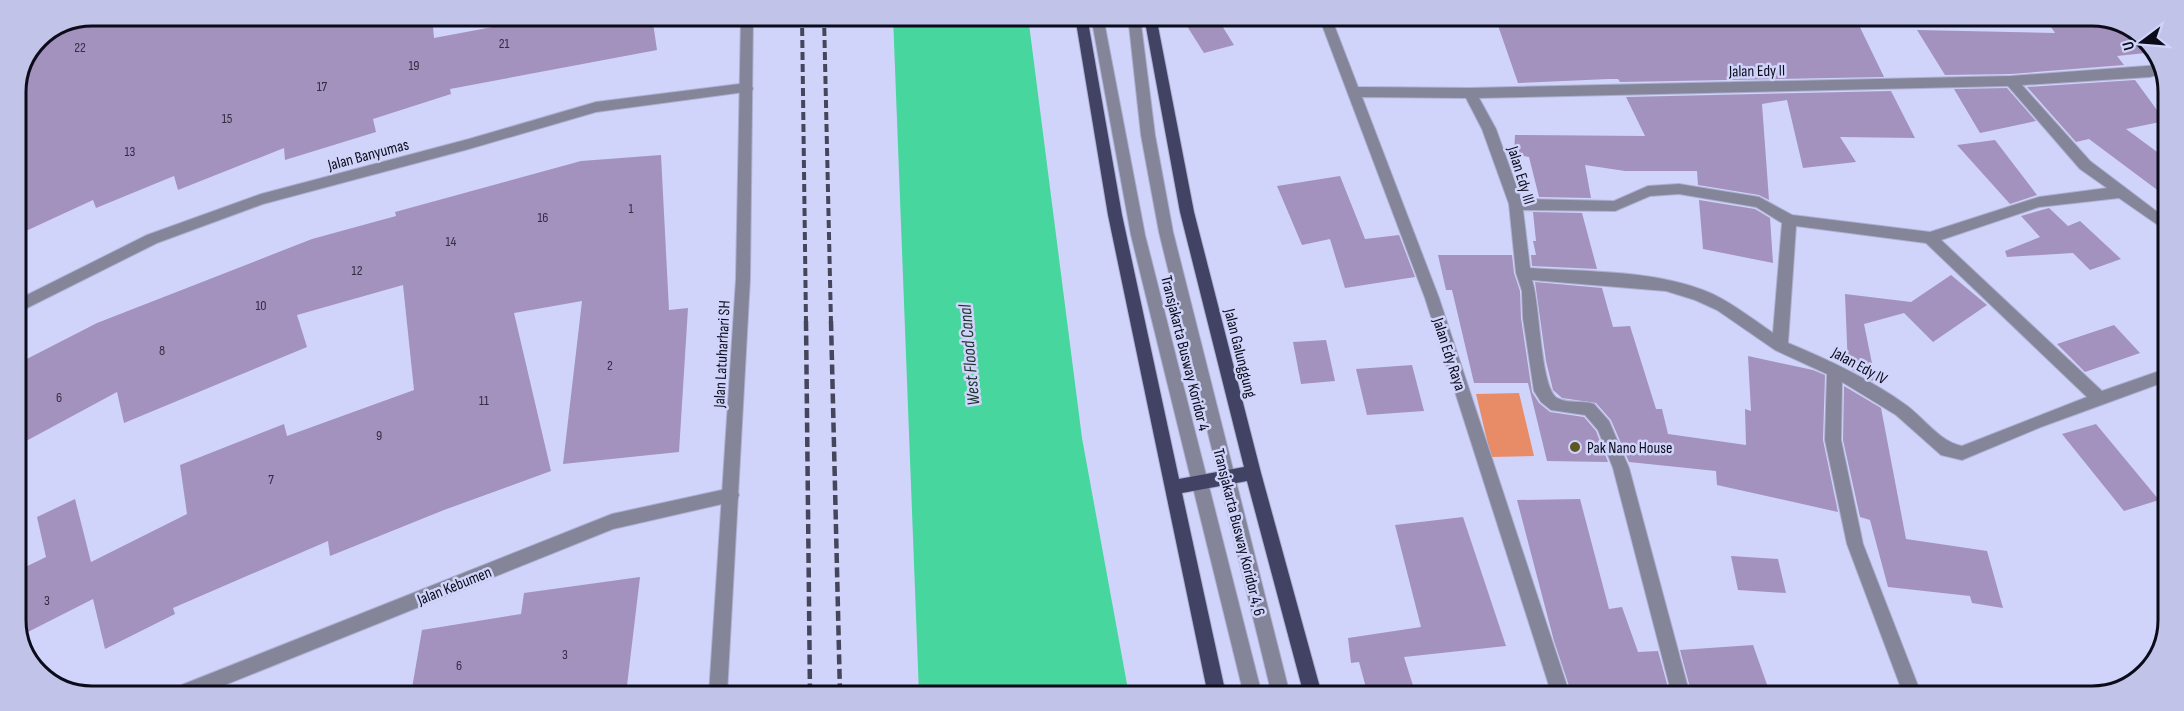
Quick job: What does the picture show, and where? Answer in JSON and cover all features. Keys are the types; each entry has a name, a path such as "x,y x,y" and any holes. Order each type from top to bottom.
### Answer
{"main road":[{"path":"1083,26 1115,214 1215,686"},
{"name":"Jalan Galunggung","path":"1152,26 1187,212 1253,473 1311,686"},
{"path":"1173,487 1253,473"}],"street":[{"name":"Jalan Latuharhari SH","path":"719,686 743,279 747,26"},
{"name":"Transjakarta Busway Koridor 4","path":"1099,26 1138,235 1250,686"},
{"name":"Transjakarta Busway Koridor 4, 6","path":"1135,26 1148,135 1166,232 1279,686"},
{"name":"Jalan Edy Raya","path":"1328,26 1432,298 1558,686"},
{"name":"Jalan Edy II","path":"1353,92 1470,93 2011,81 2154,71"},
{"path":"2011,81 2085,165 2158,220"},
{"name":"Jalan Banyumas","path":"26,302 152,239 261,199 469,144 596,107 747,88"},
{"name":"Jalan Edy III","path":"1470,93 1489,129 1516,204 1523,273 1529,291 1530,318 1542,391 1546,399 1556,406 1588,409 1604,426 1621,468 1679,686"},
{"path":"1516,204 1615,206 1648,191 1680,189 1759,202 1789,220 1930,238 2039,202 2121,192"},
{"path":"1780,346 1789,220"},
{"path":"1930,238 2100,399"},
{"name":"Jalan Edy IV","path":"1523,273 1666,285 1699,295 1722,306 1780,346 1835,370 1901,410 1947,450 1962,453 2036,422 2158,379"},
{"path":"1835,370 1833,440 1855,544 1909,686"},
{"name":"Jalan Kebumen","path":"202,686 612,522 731,495"}],"shaded area":[{"path":"1519,393 1534,456 1491,457 1476,394"}],"water":[{"name":"West Flood Canal","path":"893,26 1029,26 1082,438 1127,686 919,686"}],"building":[{"path":"92,26 433,26 434,38 498,26 653,26 657,50 450,89 451,94 373,119 376,132 285,160 284,148 178,190 174,176 96,208 93,200 26,231 27,79 31,66 45,45 66,31"},
{"path":"1187,26 1222,26 1234,45 1204,53"},
{"path":"1498,26 1859,26 1884,77 1620,82 1618,79 1609,79 1518,83"},
{"path":"2050,26 2101,26 2126,34 2146,53 2117,56 2124,65 2011,74 1945,75 1917,30 2055,33"},
{"path":"2135,80 2158,111 2158,122 2126,129 2158,153 2158,191 2089,139 2076,142 2027,87"},
{"path":"2007,88 2036,121 1980,133 1954,89"},
{"path":"1891,91 1915,138 1840,137 1856,162 1803,168 1787,100 1762,104 1769,200 1759,195 1698,185 1697,171 1625,171 1585,165 1591,198 1539,197 1529,157 1514,154 1515,135 1645,136 1626,97"},
{"path":"1995,140 2037,195 2010,204 1957,145"},
{"path":"661,155 669,310 688,308 679,452 563,464 582,301 514,313 551,471 444,510 330,556 328,541 173,608 175,614 105,649 93,599 27,632 26,567 46,557 37,517 75,499 91,562 187,514 180,465 284,424 287,436 414,390 403,285 297,315 307,347 124,423 117,392 26,441 26,359 97,323 312,239 396,216 395,212 581,161"},
{"path":"1340,176 1365,239 1399,235 1415,277 1345,288 1330,239 1302,245 1277,186"},
{"path":"1699,200 1755,209 1770,218 1773,263 1703,249"},
{"path":"2049,208 2068,226 2080,221 2121,259 2090,270 2073,253 2007,257 2005,251 2040,237 2021,216"},
{"path":"1533,212 1582,213 1597,269 1532,266 1531,255 1536,255 1533,241 1536,241"},
{"path":"1438,255 1512,255 1514,273 1520,291 1521,318 1532,392 1539,403 1550,412 1584,417 1596,431 1608,462 1547,461 1528,383 1474,383 1452,290 1446,290"},
{"path":"1951,275 1987,305 1933,342 1904,313 1864,324 1876,383 1848,368 1845,294 1911,302"},
{"path":"1535,282 1602,288 1613,327 1630,326 1656,409 1662,409 1668,434 1746,445 1745,409 1751,411 1748,356 1813,370 1825,375 1823,440 1838,512 1717,485 1716,471 1629,462 1611,420 1596,403 1562,398 1553,390 1546,361"},
{"path":"2114,325 2140,353 2085,372 2057,344"},
{"path":"1326,340 1335,381 1301,384 1293,342"},
{"path":"1412,365 1424,411 1367,415 1356,369"},
{"path":"1844,386 1881,408 1906,539 1987,551 2003,608 1972,603 1970,596 1888,587 1870,520 1860,517 1843,440"},
{"path":"2096,424 2158,500 2124,511 2062,434"},
{"path":"1580,499 1609,609 1622,607 1638,652 1658,651 1668,686 1569,686 1554,641 1517,500"},
{"path":"1463,517 1506,646 1404,657 1413,686 1366,686 1359,662 1351,663 1348,638 1421,627 1395,525"},
{"path":"1731,556 1778,559 1786,593 1738,590"},
{"path":"640,577 627,686 412,686 422,630 521,614 524,593"},
{"path":"1753,645 1767,686 1690,686 1680,650"}],"railway":[{"path":"802,26 806,323"},
{"path":"824,26 831,323"},
{"path":"806,321 810,686"},
{"path":"831,321 840,686"}],"place":[{"name":"Pak Nano House","path":"1575,447"}]}
